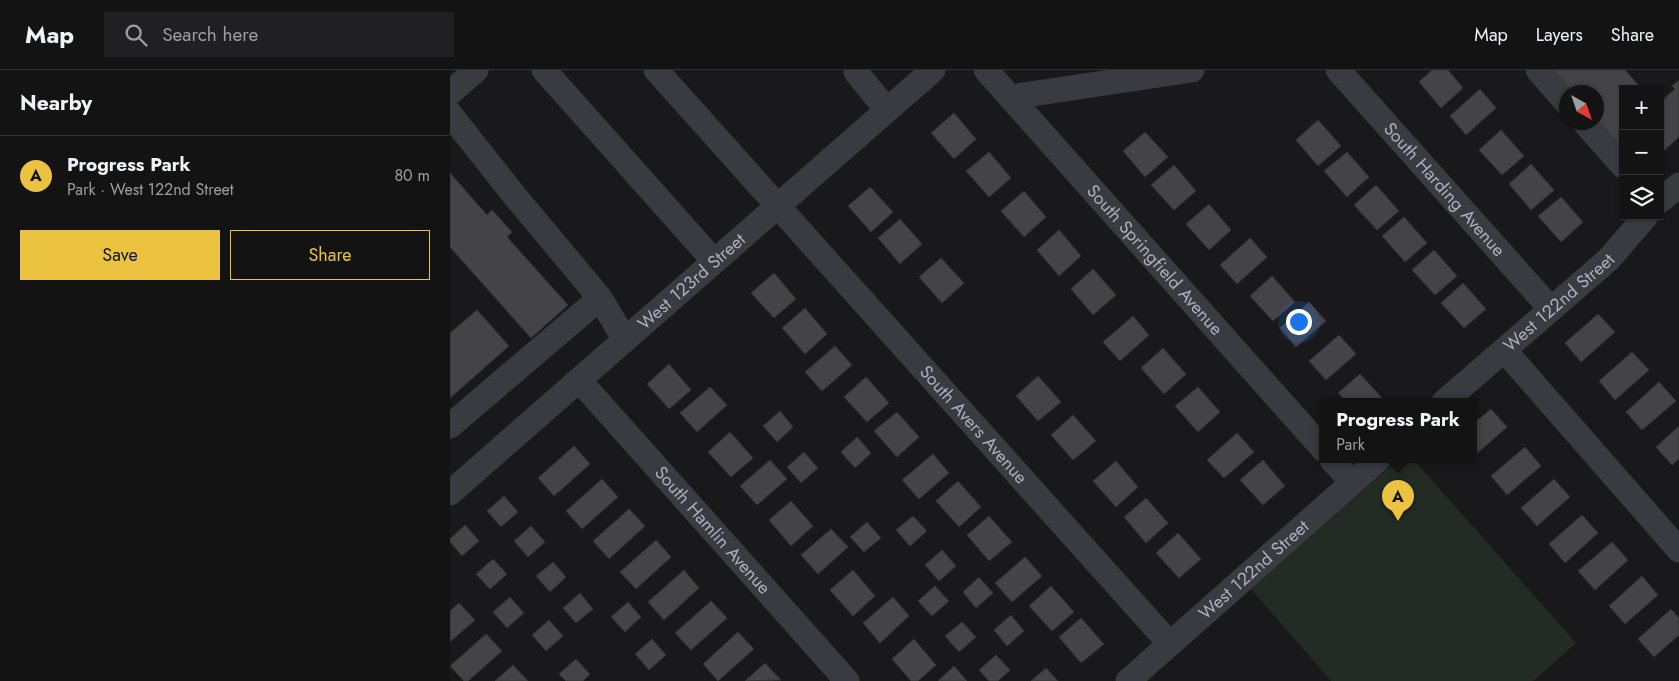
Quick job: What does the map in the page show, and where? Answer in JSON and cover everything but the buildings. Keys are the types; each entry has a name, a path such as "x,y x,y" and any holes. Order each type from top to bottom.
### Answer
{"street":[{"path":"450,93 476,70"},
{"path":"544,70 714,261"},
{"name":"South Avers Avenue","path":"656,70 1170,644"},
{"path":"857,70 856,72 887,110"},
{"name":"West 123rd Street","path":"450,493 933,70"},
{"name":"South Springfield Avenue","path":"986,70 1319,444"},
{"path":"1011,97 1192,70"},
{"name":"South Harding Avenue","path":"1338,70 1552,308"},
{"path":"1538,70 1559,94"},
{"path":"450,114 514,195 600,298 625,340"},
{"path":"1591,130 1619,161"},
{"path":"1664,198 1679,185"},
{"name":"West 122nd Street","path":"1449,398 1609,259 1643,220"},
{"path":"450,426 600,298"},
{"path":"1504,350 1679,550"},
{"name":"South Hamlin Avenue","path":"579,380 847,681"},
{"path":"1335,463 1352,482"},
{"name":"West 122nd Street","path":"1128,681 1374,463"}],"shaded area":[{"path":"1395,463 1417,463 1576,643 1533,681 1331,681 1251,589"}],"place":[{"name":"Progress Park","path":"1398,521"}]}
